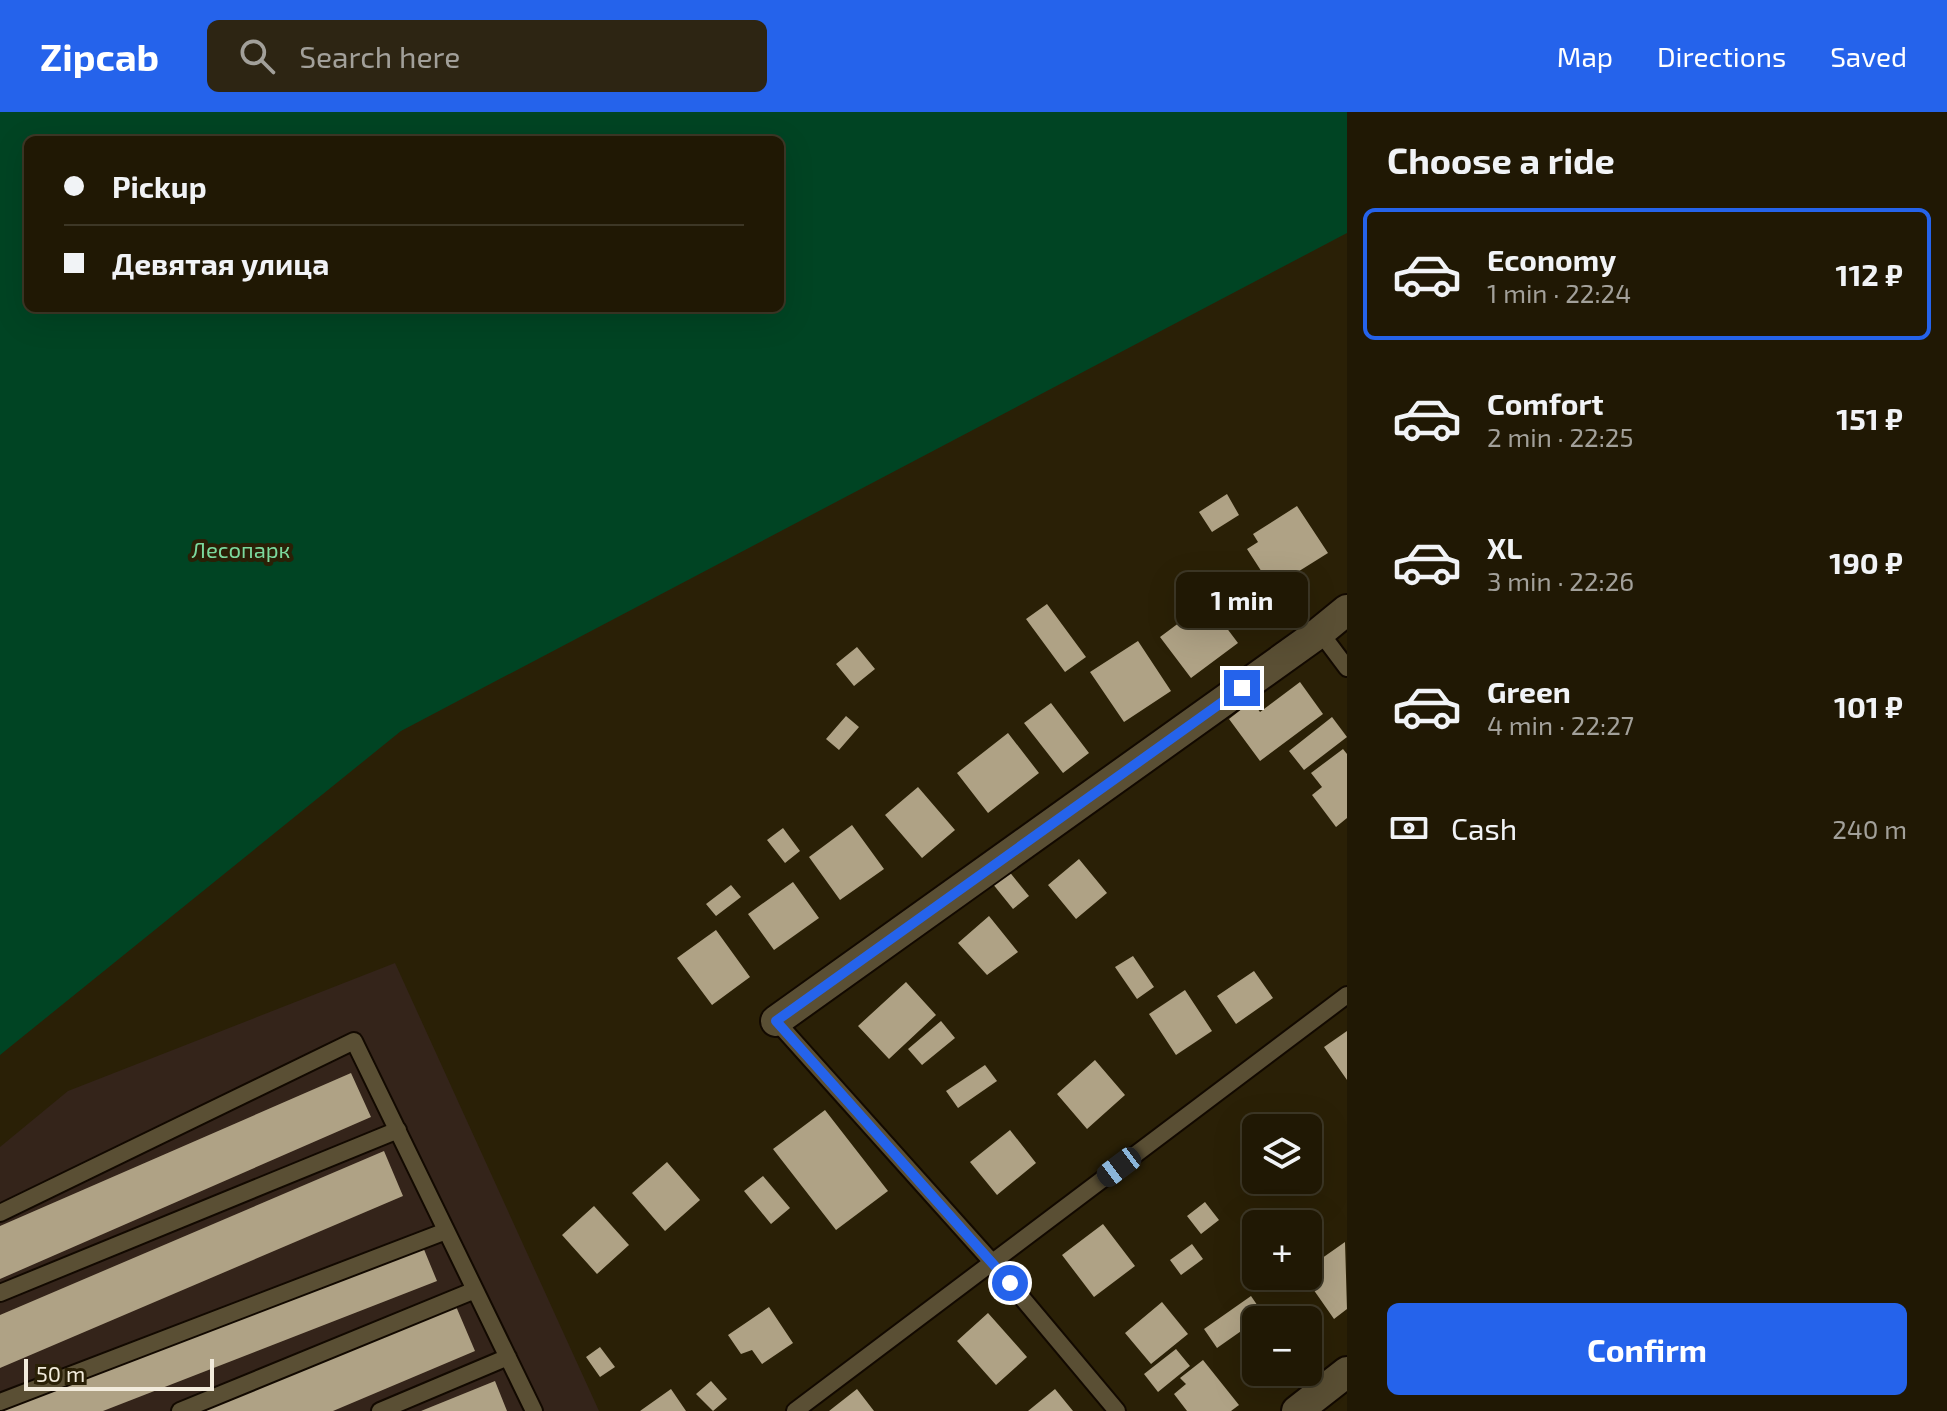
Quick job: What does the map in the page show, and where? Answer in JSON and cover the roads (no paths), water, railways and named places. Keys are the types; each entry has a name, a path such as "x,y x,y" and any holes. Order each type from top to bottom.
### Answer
{"street":[{"path":"776,1021 1347,610"},
{"path":"1297,1411 1347,1372"}],"lane":[{"path":"1320,632 1347,668"},
{"path":"795,1411 1347,995"},
{"path":"776,1021 992,1262 1117,1411"},
{"path":"0,1213 354,1041 534,1411"},
{"path":"0,1293 398,1130"},
{"path":"0,1402 446,1231"},
{"path":"180,1411 475,1290"},
{"path":"380,1411 508,1357"}],"park label":[{"name":"Лесопарк","path":"241,550"}]}
